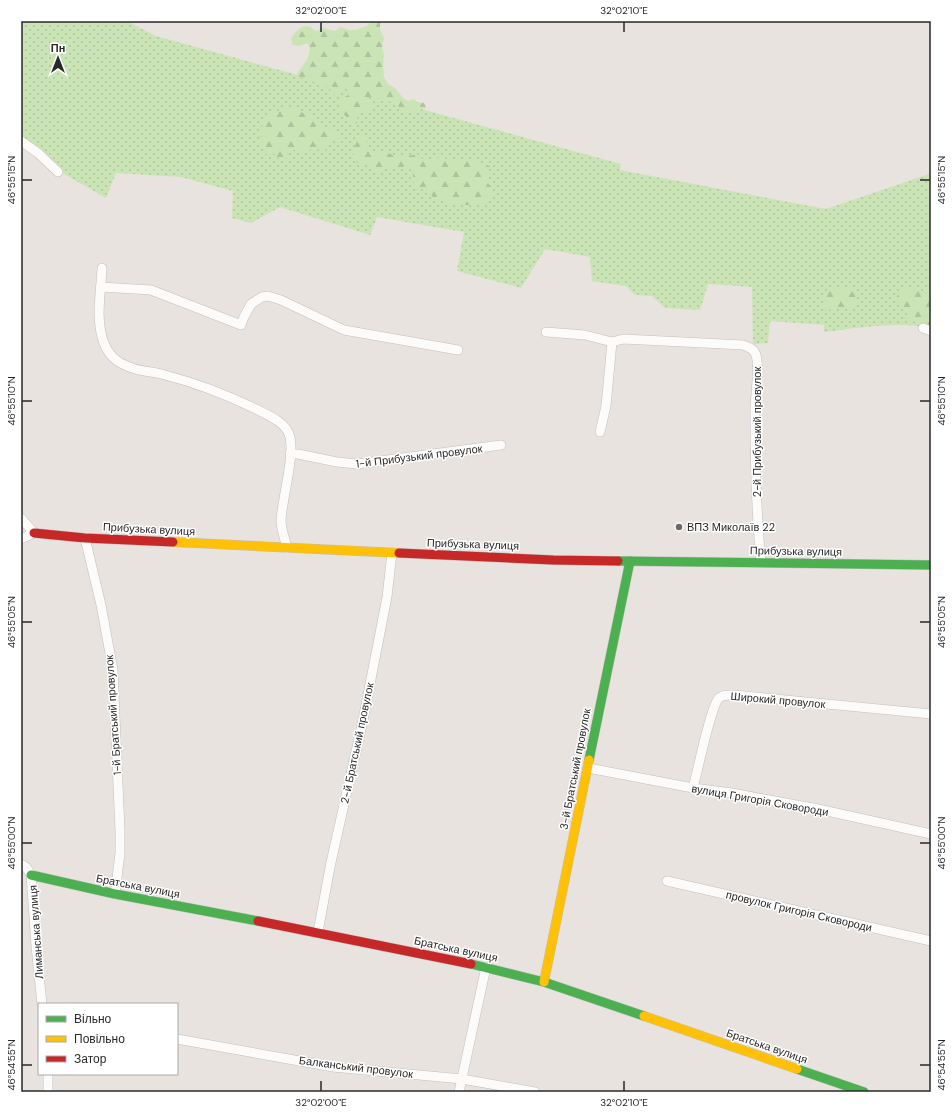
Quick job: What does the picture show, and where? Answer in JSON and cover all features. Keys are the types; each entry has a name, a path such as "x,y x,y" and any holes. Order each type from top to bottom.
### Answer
{"street":[{"path":"21,141 38,153 58,172"},
{"path":"102,268 100,316 101,334 104,344 110,354 117,361 137,370 163,374 235,399 274,418 283,425 291,442 281,513 282,529 287,548"},
{"path":"101,287 151,290 241,325 251,304 256,300 268,296 281,300 344,330 458,350"},
{"name":"2-й Прибузький провулок","path":"546,332 585,335 612,342 623,339 742,345 753,350 757,360 755,447 757,526 761,562"},
{"path":"600,432 606,406 612,342"},
{"name":"1-й Прибузький провулок","path":"290,454 298,454 347,464 357,464 501,445"},
{"path":"21,518 34,534 21,539"},
{"name":"Прибузька вулиця","path":"34,534 85,538 553,560 931,565"},
{"name":"1-й Братський провулок","path":"85,538 101,605 113,670 120,831 120,853 115,894"},
{"name":"2-й Братський провулок","path":"318,932 332,859 363,720 387,597 392,553"},
{"name":"3-й Братський провулок","path":"544,982 630,561"},
{"name":"Широкий провулок","path":"693,788 716,700 722,696 734,694 931,714"},
{"name":"вулиця Григорія Сковороди","path":"588,768 693,788 732,793 818,809 931,834"},
{"name":"Лиманська вулиця","path":"21,864 26,867 31,875 42,1003"},
{"name":"Братська вулиця","path":"31,875 115,894 318,932 486,967 544,982 864,1092"},
{"name":"провулок Григорія Сковороди","path":"667,881 931,941"},
{"path":"459,1092 486,967"},
{"name":"Балканський провулок","path":"178,1039 334,1067 462,1078 535,1092"},
{"path":"48,1075 48,1092"}],"green space":[{"path":"21,21 127,21 156,36 621,164 620,170 826,209 929,174 931,166 931,330 909,325 894,325 824,332 824,325 770,321 768,343 753,344 752,287 708,284 700,310 665,308 652,296 635,295 626,286 592,281 590,257 545,249 521,288 457,271 464,232 377,217 370,235 280,207 251,223 232,218 233,191 181,177 116,173 106,198 59,171 21,139"},
{"path":"371,21 380,21 380,29 384,38 382,48 384,54 384,77 388,84 395,88 404,99 409,101 413,99 424,103 426,108 408,112 389,101 369,97 371,108 367,111 361,111 358,113 357,123 354,124 344,114 339,105 339,101 348,95 347,89 342,88 337,94 332,95 329,87 315,84 305,78 298,77 297,73 305,63 310,50 307,43 299,46 293,45 291,39 297,31 304,26 309,26 316,31 323,28 335,31 341,27 349,30 355,30 367,26"},
{"path":"292,108 302,113 312,114 320,126 340,133 340,138 330,142 325,151 322,152 316,148 305,152 291,149 287,152 287,157 285,160 280,160 275,154 265,154 260,136 264,122 274,112"},
{"path":"362,136 366,140 369,150 372,152 383,151 398,157 419,155 424,160 428,161 440,157 455,161 470,159 490,166 487,181 492,190 490,199 478,204 454,204 439,200 433,197 426,190 416,186 412,170 395,166 382,169 378,172 373,171 367,164 357,163 354,157 355,146 359,137"},
{"path":"848,287 853,292 857,300 857,303 852,308 838,308 832,310 824,309 825,298 829,290"},
{"path":"906,289 931,295 931,327 912,321 909,318 905,308 897,300 897,296"}],"traffic: fast":[{"path":"618,561 931,565"},
{"path":"589,760 630,561"},
{"path":"31,875 115,894 258,921"},
{"path":"471,964 544,982 644,1016"},
{"path":"797,1069 864,1092"}],"traffic: slow":[{"path":"173,542 399,553"},
{"path":"544,982 589,760"},
{"path":"644,1016 797,1069"}],"traffic: jam":[{"path":"34,533 85,538 173,542"},
{"path":"399,553 553,560 618,561"},
{"path":"258,921 471,964"}],"place":[{"name":"ВПЗ Миколаїв 22","path":"679,527"}]}
